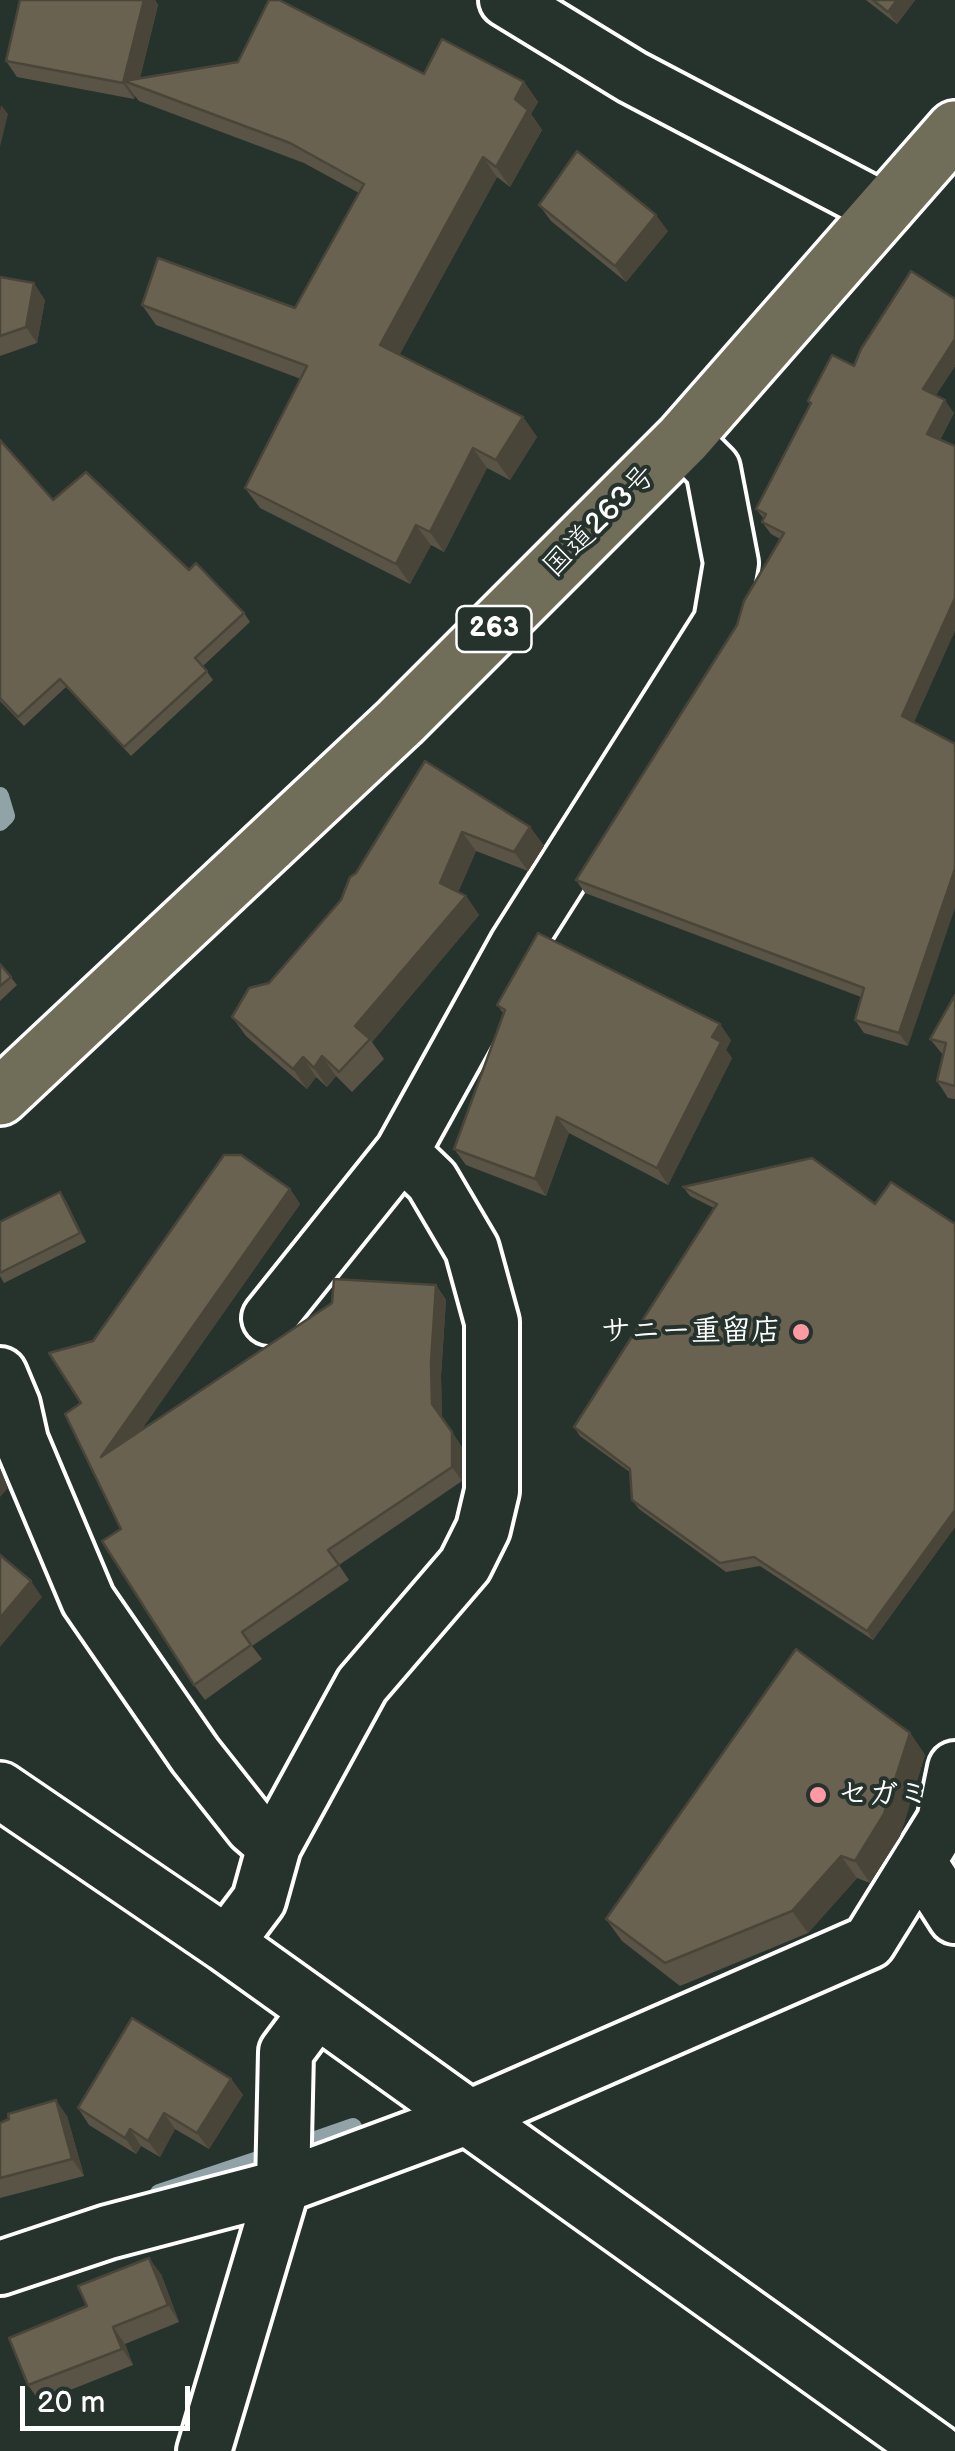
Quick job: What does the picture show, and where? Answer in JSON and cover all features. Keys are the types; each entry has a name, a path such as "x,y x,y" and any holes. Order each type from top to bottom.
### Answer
{"highway":[{"name":"国道263号","path":"0,1096 400,722 683,439 955,129"}],"street":[{"path":"506,0 632,77 885,210"},
{"path":"269,1318 402,1152 516,946 721,622 731,563 713,469 683,439"},
{"path":"226,1944 258,1900 274,1846 362,1685 466,1565 483,1529 492,1491 492,1322 472,1250 432,1182 402,1152"},
{"path":"0,1374 20,1441 88,1600 195,1755 252,1827 274,1846"},
{"path":"0,2268 108,2232 283,2186 469,2117 869,1942 940,1835 955,1768"},
{"path":"0,1790 226,1944 935,2451"},
{"path":"940,1835 955,1917"},
{"path":"204,2451 283,2186 286,2052 318,2010"}],"building":[{"path":"20,0 144,0 123,83 6,61"},
{"path":"269,0 279,0 424,74 442,39 524,82 515,99 528,110 496,167 483,157 380,345 523,417 496,460 473,448 430,532 416,525 396,564 245,488 307,366 142,305 158,258 295,308 364,184 290,143 124,81 238,62"},
{"path":"873,0 897,0 888,12"},
{"path":"577,151 656,215 615,266 539,205"},
{"path":"911,271 955,299 955,339 923,389 945,400 927,434 955,446 955,598 902,716 955,744 955,869 899,1033 855,1020 864,988 576,880 737,625 744,601 784,533 762,522 766,514 756,509 832,355 854,366"},
{"path":"0,277 34,283 26,327 0,336"},
{"path":"0,440 53,500 86,472 189,570 196,563 244,613 195,658 207,671 124,747 60,679 18,717 0,698"},
{"path":"425,761 530,827 514,852 462,832 440,883 466,896 355,1026 370,1039 339,1072 322,1056 314,1068 303,1057 293,1069 232,1017 249,988 269,983 341,900 350,877"},
{"path":"538,933 720,1024 712,1037 721,1042 657,1168 557,1117 535,1179 454,1149 505,1010 497,1005"},
{"path":"0,964 11,977 0,986"},
{"path":"955,995 955,1086 937,1081 946,1043 930,1039"},
{"path":"224,1155 241,1155 290,1189 101,1457 332,1303 334,1279 436,1285 432,1404 452,1432 452,1467 328,1550 339,1565 242,1632 251,1645 194,1685 102,1541 121,1529 65,1414 81,1403 49,1353 93,1341"},
{"name":"サニー重留店","path":"812,1158 875,1204 891,1182 955,1224 955,1510 867,1631 754,1557 720,1563 632,1500 630,1469 574,1427 717,1204 683,1187"},
{"path":"60,1192 80,1233 0,1273 0,1222"},
{"path":"0,1555 31,1581 0,1618"},
{"name":"セガミ","path":"796,1649 910,1733 884,1814 855,1861 841,1856 792,1911 665,1963 606,1919"},
{"path":"132,2018 231,2079 197,2133 164,2113 148,2141 130,2129 125,2138 78,2108"},
{"path":"56,2100 72,2159 0,2178 0,2123 9,2119 8,2114"},
{"path":"149,2258 168,2305 113,2327 122,2349 28,2385 9,2338 87,2306 78,2286"}],"waterway":[{"path":"0,796 6,816 0,822"},
{"path":"307,2143 353,2127"},
{"path":"159,2193 258,2160"}],"place":[{"name":"サニー重留店","path":"801,1332"},
{"name":"セガミ","path":"818,1795"}]}
